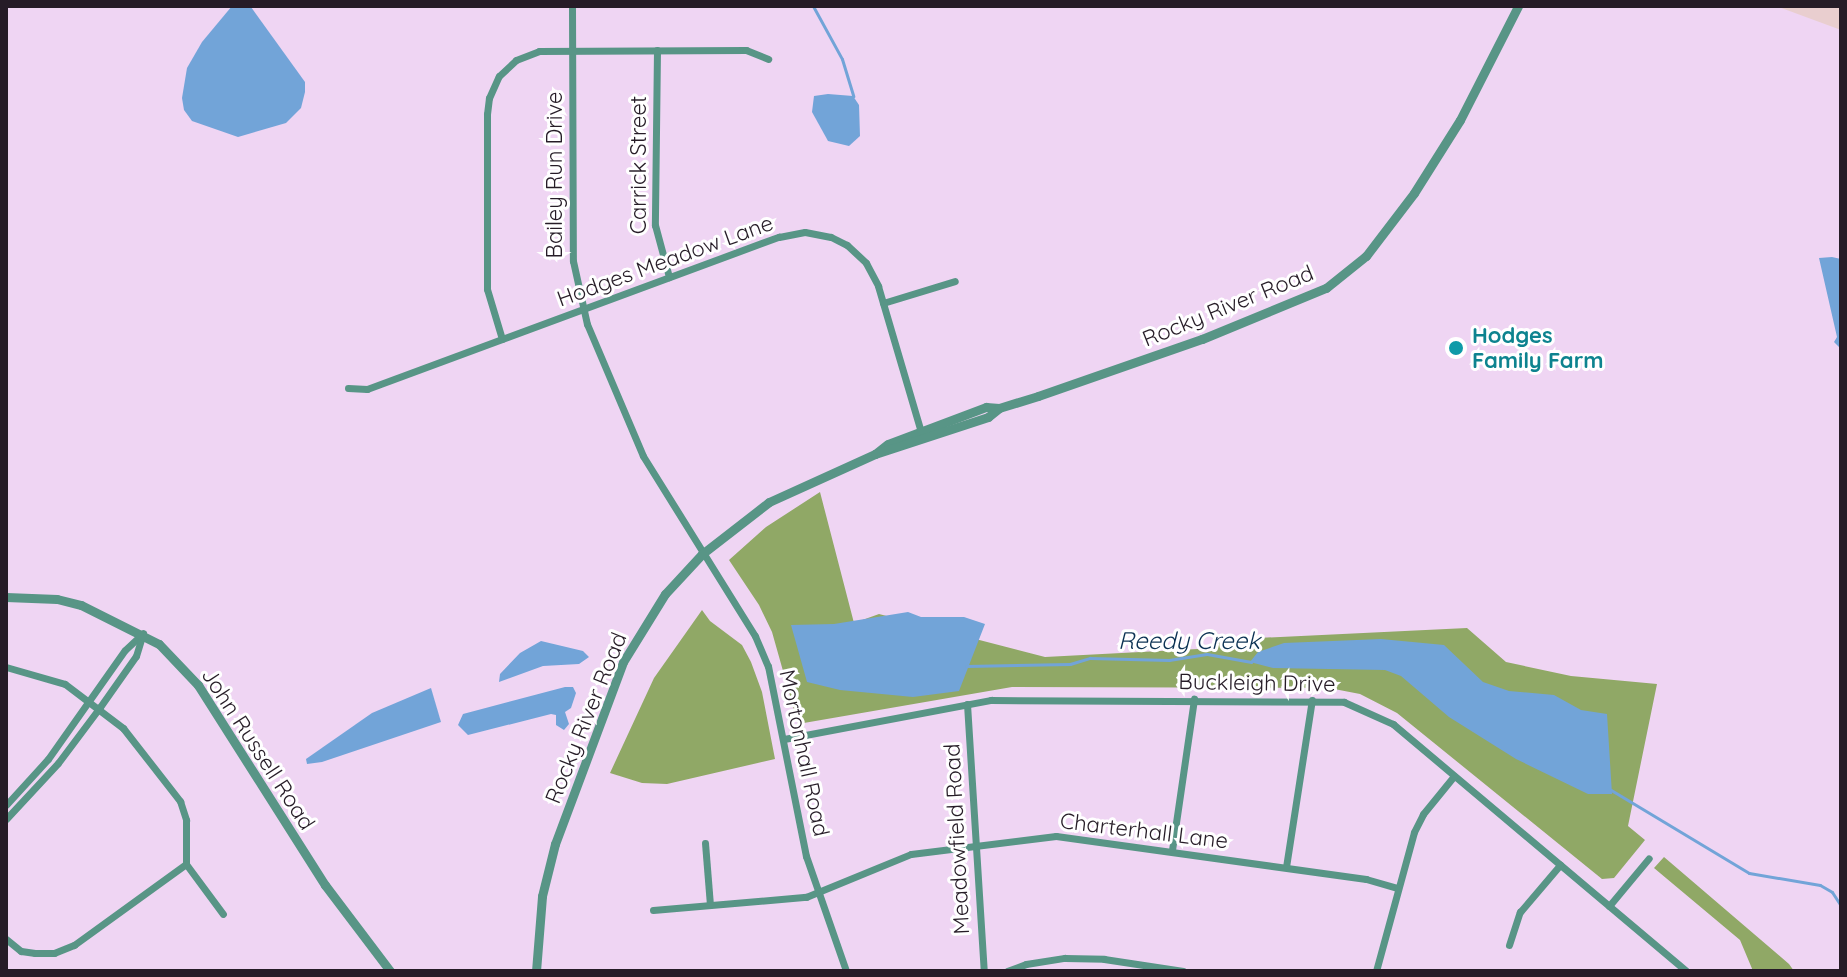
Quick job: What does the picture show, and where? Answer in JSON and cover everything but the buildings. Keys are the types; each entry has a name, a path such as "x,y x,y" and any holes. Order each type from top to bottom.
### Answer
{"street":[{"name":"Bailey Run Drive","path":"572,6 573,261 584,309 624,417 643,456 702,554"},
{"name":"Rocky River Road","path":"536,971 538,919 547,870 623,662 655,607 702,554 769,502 875,454 988,417 999,408 1268,315 1316,294 1346,274 1390,227 1442,150 1487,71 1518,6"},
{"name":"Carrick Street","path":"657,50 655,225 669,277"},
{"path":"502,339 487,289 489,98 499,76 516,60 539,51 746,50 768,59"},
{"name":"Hodges Meadow Lane","path":"348,388 367,389 779,237 805,232 831,237 847,245 866,263 883,303 921,432"},
{"path":"883,303 955,281"},
{"name":"Rocky River Road","path":"875,454 888,444 986,407 999,408"},
{"name":"Mortonhall Road","path":"702,554 759,646 768,666 806,856 846,971"},
{"name":"John Russell Road","path":"6,597 57,599 81,605 143,633 159,644 198,685 325,885 390,971"},
{"path":"6,805 48,759 125,650 143,633"},
{"path":"6,819 58,763 100,707 136,656 143,633"},
{"path":"6,667 65,684 100,707 123,728 180,801 186,820 186,864 223,914"},
{"name":"Buckleigh Drive","path":"784,739 967,704 1023,698 1344,702 1366,709 1393,724 1686,971"},
{"path":"1172,850 1194,699"},
{"path":"1286,867 1312,700"},
{"name":"Meadowfield Road","path":"967,704 984,971"},
{"path":"1376,971 1418,823 1454,776"},
{"name":"Charterhall Lane","path":"653,910 818,893 911,854 1077,836 1366,879 1398,888"},
{"path":"705,843 710,905"},
{"path":"1609,906 1649,858"},
{"path":"6,939 21,951 35,953 54,953 74,945 186,864"},
{"path":"1509,945 1520,912 1560,865"},
{"path":"1007,971 1065,958 1104,959 1183,971"}],"shaded area":[{"path":"1776,6 1841,6 1841,30"}],"green space":[{"path":"820,492 854,623 879,614 1045,657 1217,648 1217,640 1467,628 1506,662 1571,676 1657,684 1628,826 1645,840 1614,878 1602,879 1397,713 1360,694 1329,688 1012,687 798,724 772,632 759,605 729,560 766,527"},
{"path":"702,610 710,621 742,645 751,662 762,692 775,759 667,784 642,783 610,773 654,678"},
{"path":"1664,857 1794,971 1753,971 1740,940 1654,868"}],"water":[{"path":"232,6 251,7 305,82 301,108 286,123 238,137 192,121 184,110 182,98 187,68 202,42"},
{"path":"814,96 853,96 859,105 860,136 849,146 828,141 812,112"},
{"path":"1819,258 1841,259 1841,349 1834,342 1837,337"},
{"path":"908,612 921,617 964,617 985,624 959,691 913,697 840,690 807,682 791,625 834,624"},
{"path":"1381,639 1444,645 1483,682 1509,691 1554,695 1581,710 1607,714 1612,794 1588,794 1516,759 1449,717 1401,676 1385,670 1273,668 1250,662 1258,652 1284,643"},
{"path":"541,641 583,651 589,657 579,664 543,666 499,682 500,674 520,653"},
{"path":"573,687 576,693 571,708 565,712 569,724 564,730 556,725 556,715 551,714 468,735 458,725 463,714"},
{"path":"431,688 441,722 322,762 307,764 306,759 372,713"}],"waterway":[{"path":"813,6 842,59 853,96"},
{"name":"Reedy Creek","path":"966,666 1070,664 1090,658 1169,660 1207,654 1251,662"},
{"name":"Reedy Creek","path":"1611,790 1749,873 1820,885 1832,892 1841,906"}],"place":[{"name":"Hodges Family Farm","path":"1456,348"}]}
